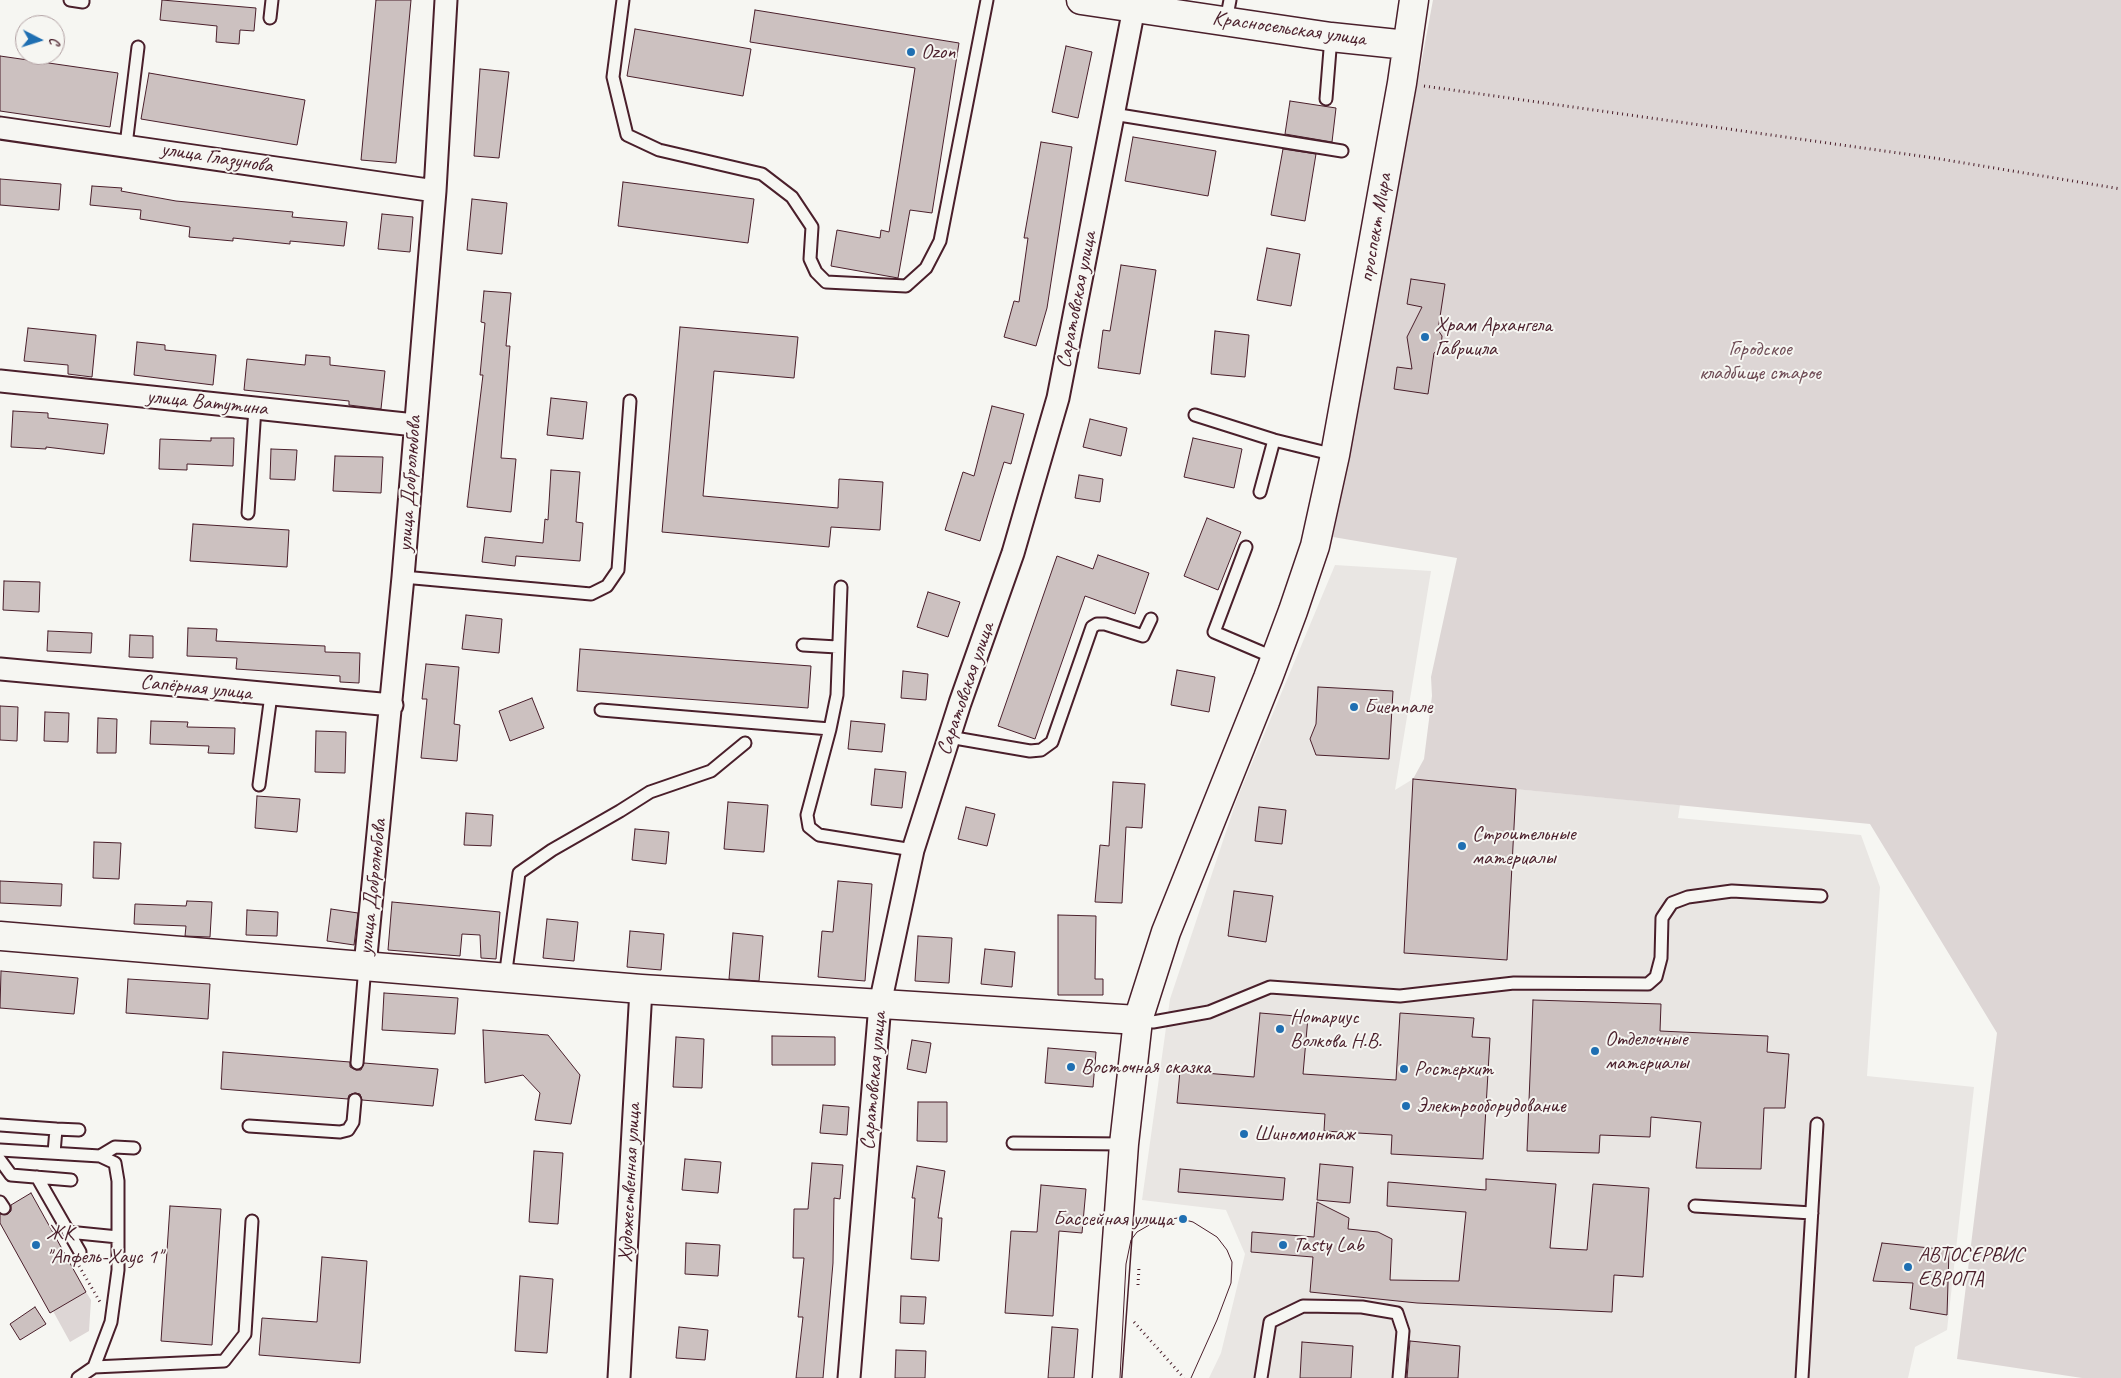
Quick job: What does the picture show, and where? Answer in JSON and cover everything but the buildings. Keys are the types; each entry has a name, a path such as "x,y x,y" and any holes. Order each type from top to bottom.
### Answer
{"main road":[{"name":"Красносельская улица","path":"1081,0 1228,10 1331,37 1407,45"},
{"name":"проспект Мира","path":"1107,1378 1124,1144 1138,1020 1166,932 1276,658 1315,546 1335,455 1402,83 1414,0"},
{"path":"0,936 641,989 1138,1020"}],"street":[{"name":"улица Добролюбова","path":"365,966 392,706 403,577 414,425 435,191 446,0"},
{"name":"Саратовская улица","path":"849,1378 880,1004 913,850 949,737 1013,553 1058,398 1135,4"},
{"name":"улица Глазунова","path":"0,128 435,191"},
{"name":"улица Ватутина","path":"0,381 414,425"},
{"name":"Сапёрная улица","path":"0,669 392,706"},
{"name":"Художественная улица","path":"619,1378 641,989"}],"lane":[{"path":"70,0 83,2 83,0"},
{"path":"270,18 272,0"},
{"path":"623,0 613,77 627,135 659,150 762,174 792,197 812,228 810,259 816,272 826,282 906,286 926,268 940,240 987,0"},
{"path":"1326,99 1331,37"},
{"path":"126,145 138,47"},
{"path":"1113,114 1342,151"},
{"path":"403,577 591,594 607,586 618,570 630,401"},
{"path":"248,513 255,408"},
{"path":"1195,415 1274,440 1335,455"},
{"path":"1260,492 1274,440"},
{"path":"1246,547 1214,632 1276,658"},
{"path":"842,587 837,695 807,815 809,827 819,835 913,850"},
{"path":"949,737 1030,751 1041,750 1052,742 1092,627 1098,624 1105,624 1143,636 1151,619"},
{"path":"803,645 838,648"},
{"path":"259,785 270,695"},
{"path":"601,710 830,728"},
{"path":"505,978 519,873 552,850 650,792 712,771 745,743"},
{"path":"1138,1020 1153,1022 1209,1012 1270,987 1400,996 1514,983 1648,984 1656,978 1661,958 1662,918 1672,903 1688,897 1732,891 1821,896"},
{"path":"357,1063 365,966"},
{"path":"249,1126 340,1132 348,1130 353,1122 355,1100"},
{"path":"1802,1378 1817,1124"},
{"path":"0,1125 79,1130"},
{"path":"54,1153 56,1129"},
{"path":"1014,1143 1124,1144"},
{"path":"100,1156 115,1147 134,1148"},
{"path":"0,1150 100,1156 115,1163 118,1181 118,1270 111,1322 94,1368"},
{"path":"0,1160 11,1175 71,1180"},
{"path":"38,1177 80,1252"},
{"path":"1695,1206 1812,1213"},
{"path":"78,1378 94,1368 224,1361 245,1334 252,1221"},
{"path":"68,1232 118,1237"},
{"path":"1261,1378 1270,1322 1303,1306 1362,1307 1397,1313 1403,1332 1399,1378"}],"path":[{"path":"1402,83 1934,158 2121,189"},
{"path":"80,1252 74,1256 111,1322"},
{"path":"1134,1322 1184,1378"}],"shaded area":[{"path":"1335,565 1431,571 1395,790 1413,779 1680,805 1678,818 1861,835 1880,887 1867,1076 1974,1087 1947,1330 1915,1347 1908,1378 1209,1378 1221,1353 1245,1254 1226,1210 1142,1200 1170,999 1237,799"}],"green space":[{"name":"Городское кладбище старое","path":"1433,0 2121,0 2121,1378 2082,1378 1957,1359 1997,1033 1870,824 1413,779 1424,759 1432,696 1431,677 1457,558 1333,537"},
{"path":"86,1292 91,1300 89,1331 70,1342 53,1311"}],"tram line":[{"path":"1120,1378 1126,1264 1131,1240 1137,1232 1151,1224 1178,1218 1193,1222 1217,1237 1227,1250 1232,1262 1231,1283 1191,1378"}],"place":[{"name":"Ozon","path":"911,52"},
{"name":"Храм Архангела Гавриила","path":"1425,337"},
{"name":"Биеnnале","path":"1354,707"},
{"name":"Строительные материалы","path":"1462,846"},
{"name":"Нотариус Волкова Н.В.","path":"1280,1029"},
{"name":"Отделочные материалы","path":"1595,1051"},
{"name":"Восточная сказка","path":"1071,1067"},
{"name":"Ростерхит","path":"1404,1069"},
{"name":"Электрооборудование","path":"1406,1106"},
{"name":"Шиномонтаж","path":"1244,1134"},
{"name":"Бассейная улица","path":"1183,1219"},
{"name":"ЖК \"Апфель-Хаус 1\"","path":"36,1245"},
{"name":"Tasty Lab","path":"1283,1245"},
{"name":"АВТОСЕРВИС ЕВРОПА","path":"1908,1267"}]}
